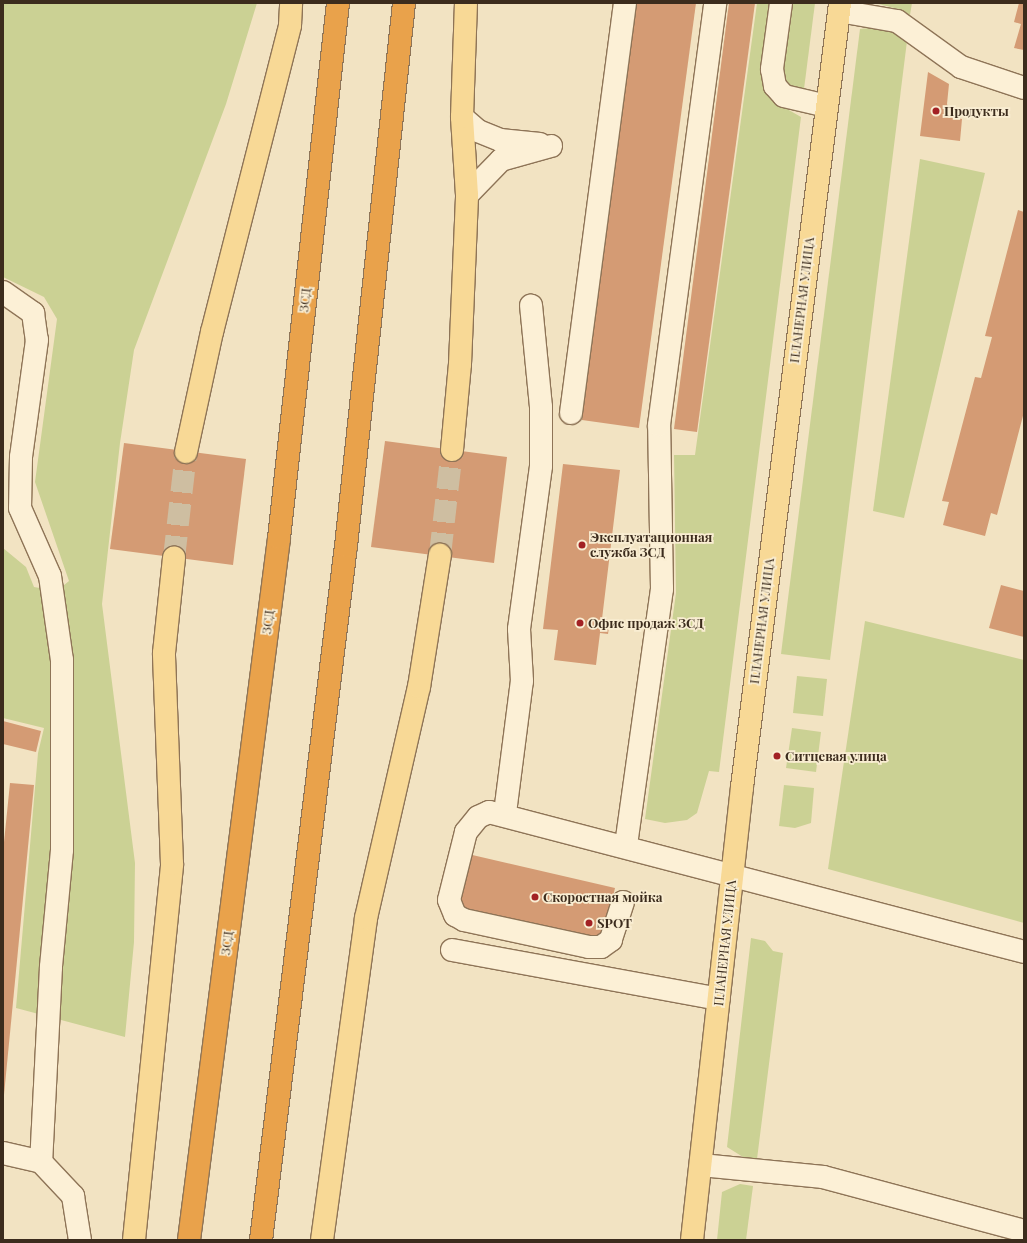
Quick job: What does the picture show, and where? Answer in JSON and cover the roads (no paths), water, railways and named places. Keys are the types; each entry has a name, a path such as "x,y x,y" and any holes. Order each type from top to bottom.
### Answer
{"highway":[{"name":"ЗСД","path":"190,1240 279,538 338,3"},
{"path":"261,1240 346,546 404,3"}],"main road":[{"path":"186,452 212,332 290,25 291,3"},
{"path":"452,450 460,364 466,195 462,117 466,3"},
{"name":"ПЛАНЕРНАЯ УЛИЦА","path":"692,1240 733,873 840,7"},
{"path":"322,1240 366,918 419,687 440,555"},
{"path":"134,1240 172,864 164,652 174,558"}],"street":[{"path":"571,413 625,3"},
{"path":"626,845 662,589 659,424 715,3"},
{"path":"781,3 772,70 775,86 784,96 827,106"},
{"path":"840,7 896,21 961,66 1024,88"},
{"path":"462,117 478,131 500,140 551,146 501,160 466,195"},
{"path":"3,292 33,313 37,340 21,457 12,506 50,576 62,660 64,730 62,850 51,967 41,1162"},
{"path":"505,813 522,681 519,629 541,466 541,407 531,305"},
{"path":"624,902 618,929 612,940 601,947 589,947 455,916 449,900 466,832 478,817 489,812 505,813 1024,952"},
{"path":"452,950 719,999"},
{"path":"3,1153 41,1162 73,1196 80,1240"},
{"path":"701,1165 823,1177 1024,1231"}],"tunnel":[{"path":"440,555 452,450"},
{"path":"174,558 186,452"}],"place":[{"name":"Продукты","path":"936,111"},
{"name":"Эксплуатационная служба ЗСД","path":"582,545"},
{"name":"Офис продаж ЗСД","path":"580,623"},
{"name":"Ситцевая улица","path":"777,756"},
{"name":"Скоростная мойка","path":"535,897"},
{"name":"SPOT","path":"589,923"}]}
